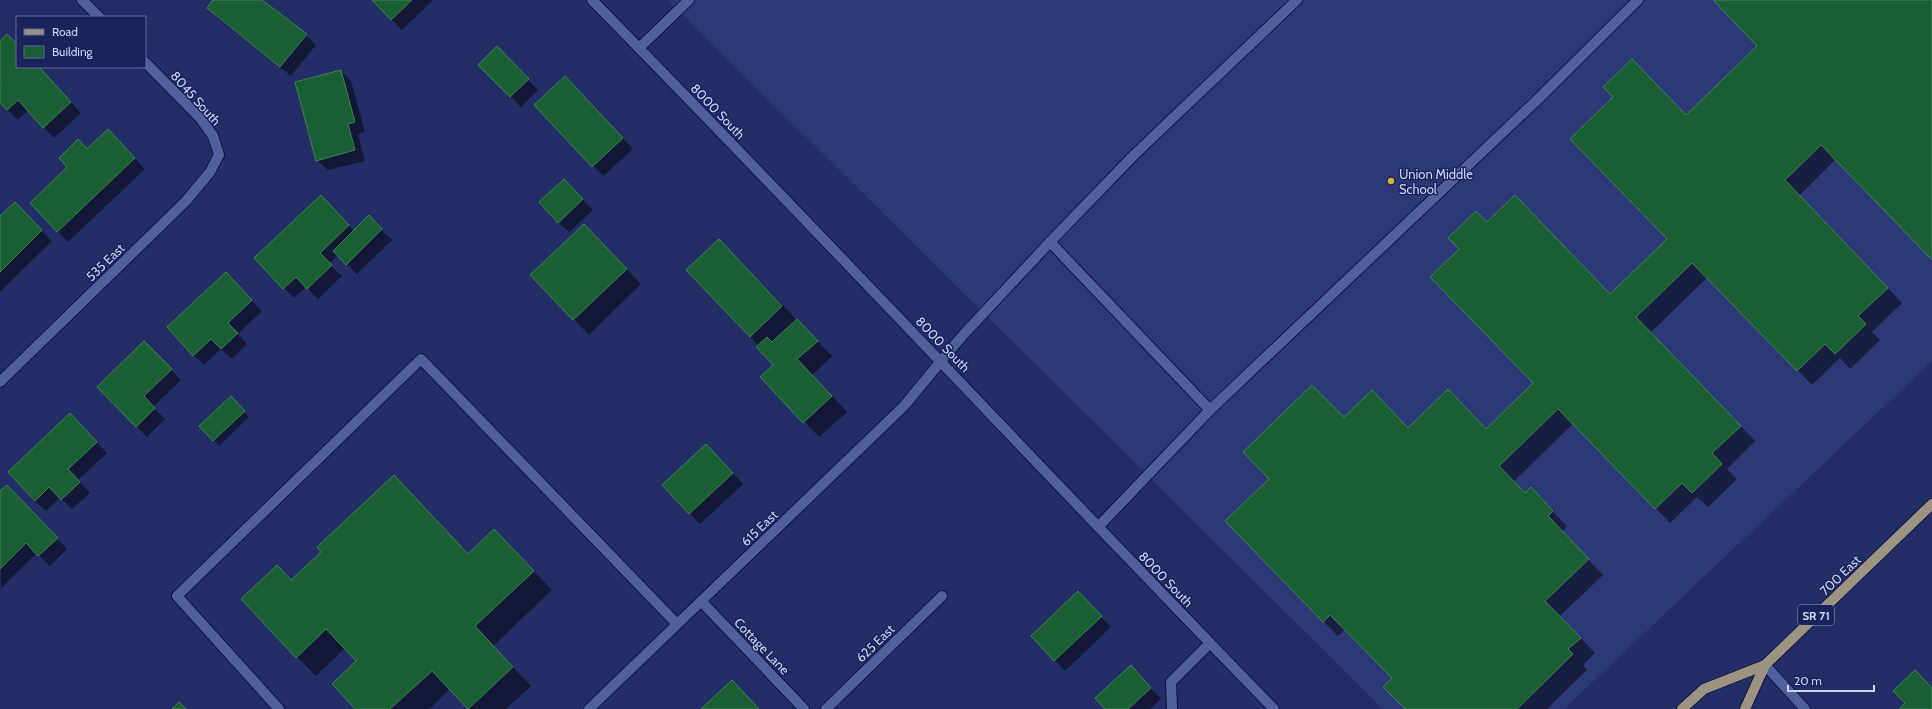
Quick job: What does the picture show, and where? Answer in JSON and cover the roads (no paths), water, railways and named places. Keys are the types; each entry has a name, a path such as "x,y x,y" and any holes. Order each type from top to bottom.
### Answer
{"main road":[{"name":"700 East","path":"1745,709 1765,665 1932,504"},
{"name":"700 East","path":"1682,709 1704,689 1765,665"}],"street":[{"path":"82,0 98,16"},
{"name":"8000 South","path":"592,0 942,361 1098,527 1274,709"},
{"path":"639,48 690,0"},
{"name":"615 East","path":"589,709 904,406 964,334 1134,155 1297,0"},
{"path":"1098,527 1210,410 1536,101 1638,0"},
{"name":"8045 South","path":"146,63 200,119 213,136 219,155"},
{"name":"535 East","path":"0,382 186,201 210,172 219,155"},
{"path":"1050,242 1210,410"},
{"path":"279,709 177,596 421,359 677,624"},
{"name":"625 East","path":"826,709 942,596"},
{"name":"Cottage Lane","path":"701,601 804,709"},
{"path":"1172,709 1171,682 1210,643"},
{"path":"1765,665 1805,709"}],"place":[{"name":"Union Middle School","path":"1391,181"}]}
